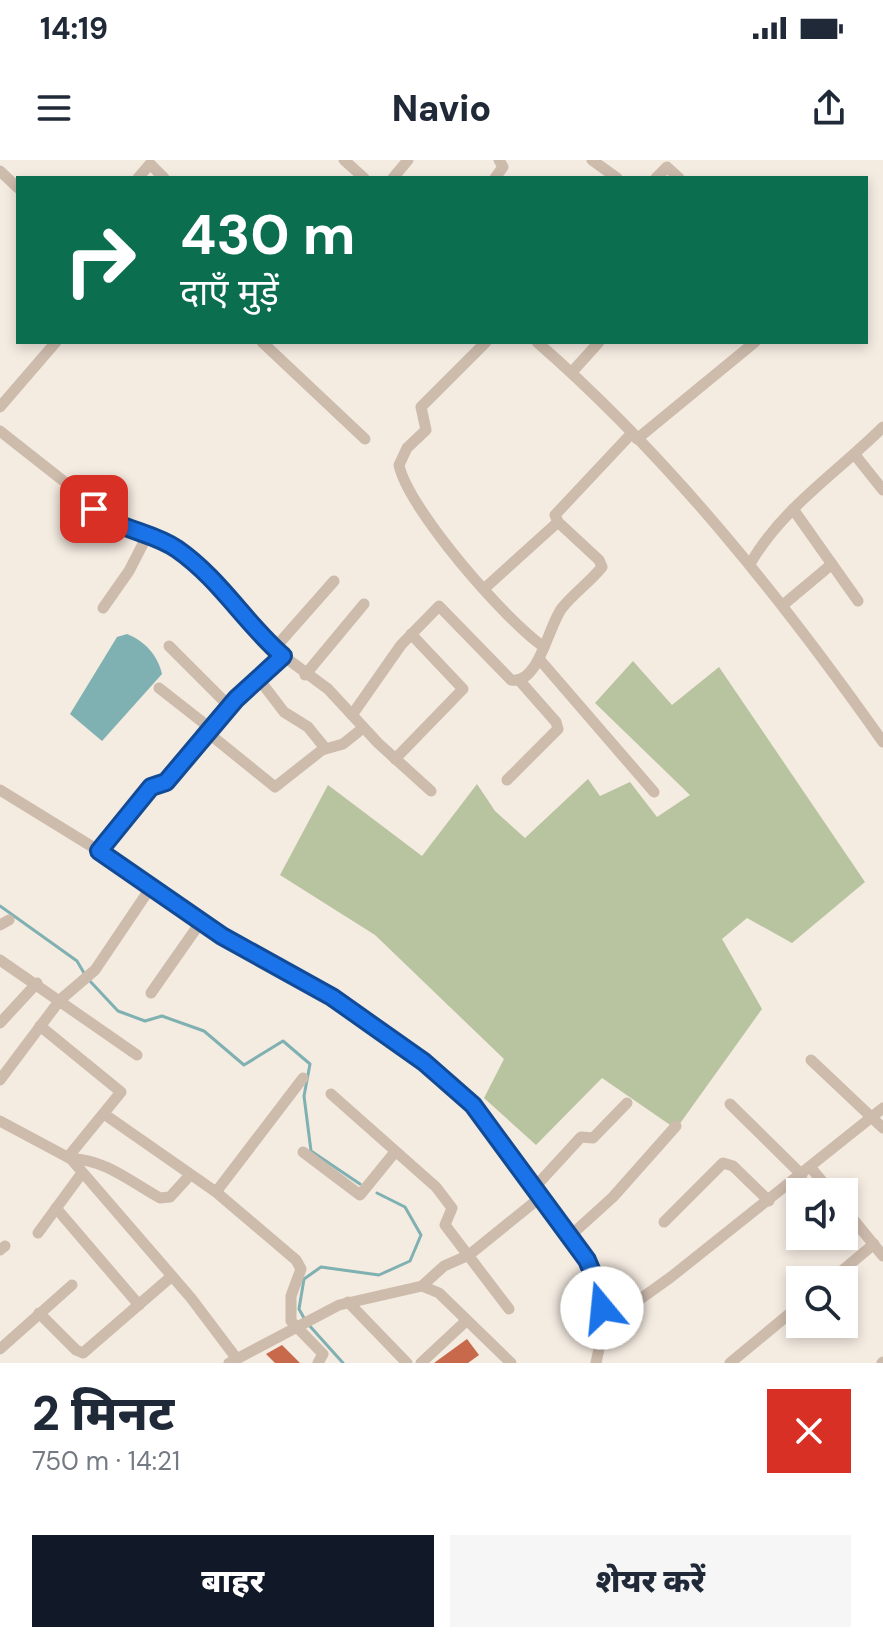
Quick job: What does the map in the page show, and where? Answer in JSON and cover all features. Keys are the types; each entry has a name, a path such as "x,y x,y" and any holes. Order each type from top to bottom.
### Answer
{"street":[{"path":"344,160 362,176"},
{"path":"395,176 408,160"},
{"path":"592,160 614,176"},
{"path":"658,176 667,167 677,176"},
{"path":"0,171 16,186"},
{"path":"0,407 54,344"},
{"path":"264,344 365,439"},
{"path":"484,344 423,404 420,411 426,430 407,448 399,465 436,532 485,588 544,647"},
{"path":"539,344 572,372 634,436 750,564 883,742"},
{"path":"572,372 597,344"},
{"path":"352,715 411,634 436,608 443,606 511,680 519,680 540,660 561,609 602,567 599,560 558,522 558,510 634,436 752,344"},
{"path":"750,564 765,538 793,509 883,427"},
{"path":"0,431 80,494 103,517 129,531 176,548 209,575 279,652 305,675 321,682 363,728 431,791"},
{"path":"855,455 883,490"},
{"path":"793,509 858,601"},
{"path":"485,588 558,522"},
{"path":"103,608 129,571 147,536"},
{"path":"783,605 832,564"},
{"path":"99,851 151,787 166,782 229,706 258,678 334,581"},
{"path":"305,675 364,604"},
{"path":"395,759 463,689 411,634"},
{"path":"169,646 229,706"},
{"path":"540,660 654,792"},
{"path":"258,678 284,712 317,735 325,748"},
{"path":"507,780 558,729 519,680"},
{"path":"159,688 275,787 325,748 343,744 363,728"},
{"path":"0,790 99,851 200,923 332,997 424,1062 473,1105 587,1260 600,1291 604,1325 596,1363"},
{"path":"0,1080 60,1000 95,970 151,887"},
{"path":"151,993 200,923"},
{"path":"0,960 137,1055"},
{"path":"0,1023 37,983"},
{"path":"40,1026 120,1089 119,1096 70,1158"},
{"path":"811,1060 883,1128"},
{"path":"216,1192 303,1078"},
{"path":"331,1094 436,1187 452,1208 444,1222 509,1309"},
{"path":"70,1158 172,1276 233,1361 315,1316 348,1302 422,1286 444,1266 469,1255 538,1192 581,1137 593,1138 627,1103"},
{"path":"730,1104 814,1178"},
{"path":"604,1325 769,1201 883,1108"},
{"path":"104,1114 216,1192 300,1265 289,1309 297,1327 323,1354 318,1363"},
{"path":"0,1121 70,1158 106,1169 160,1198 170,1197 190,1175"},
{"path":"570,1236 613,1197 676,1126"},
{"path":"303,1152 360,1195 395,1152"},
{"path":"664,1222 723,1163 733,1166 769,1201"},
{"path":"38,1233 82,1173"},
{"path":"56,1208 139,1305"},
{"path":"858,1225 883,1256"},
{"path":"848,1266 874,1244"},
{"path":"39,1313 76,1350 83,1353 172,1276"},
{"path":"0,1349 72,1285"},
{"path":"422,1286 439,1293 511,1363"},
{"path":"348,1302 407,1363"},
{"path":"730,1363 786,1317"},
{"path":"421,1363 466,1321"}],"green space":[{"path":"633,661 672,705 719,667 865,882 792,943 747,918 722,939 762,1009 676,1129 602,1078 536,1145 484,1098 504,1059 375,935 280,875 328,785 422,856 477,784 495,811 525,838 588,779 600,796 630,782 657,817 690,795 595,703"}],"water":[{"path":"127,634 150,650 162,674 102,741 70,714 117,637"}],"building":[{"path":"467,1339 479,1355 468,1363 434,1363"},
{"path":"282,1345 300,1363 275,1363 266,1354"}],"waterway":[{"path":"0,906 77,961 84,973"},
{"path":"88,979 118,1011 145,1021 162,1016 204,1031 244,1065 283,1041 310,1064 304,1096 311,1151 360,1184"},
{"path":"304,1318 299,1309 304,1279 321,1267 379,1275 410,1261 421,1235 405,1207 377,1193"},
{"path":"308,1324 343,1363"}],"route":[{"path":"94,509 117,526 162,540 188,557 225,590 283,656 236,699 164,784 151,787 99,851 243,950 332,997 424,1062 473,1105 587,1260 600,1291 602,1308"}]}
